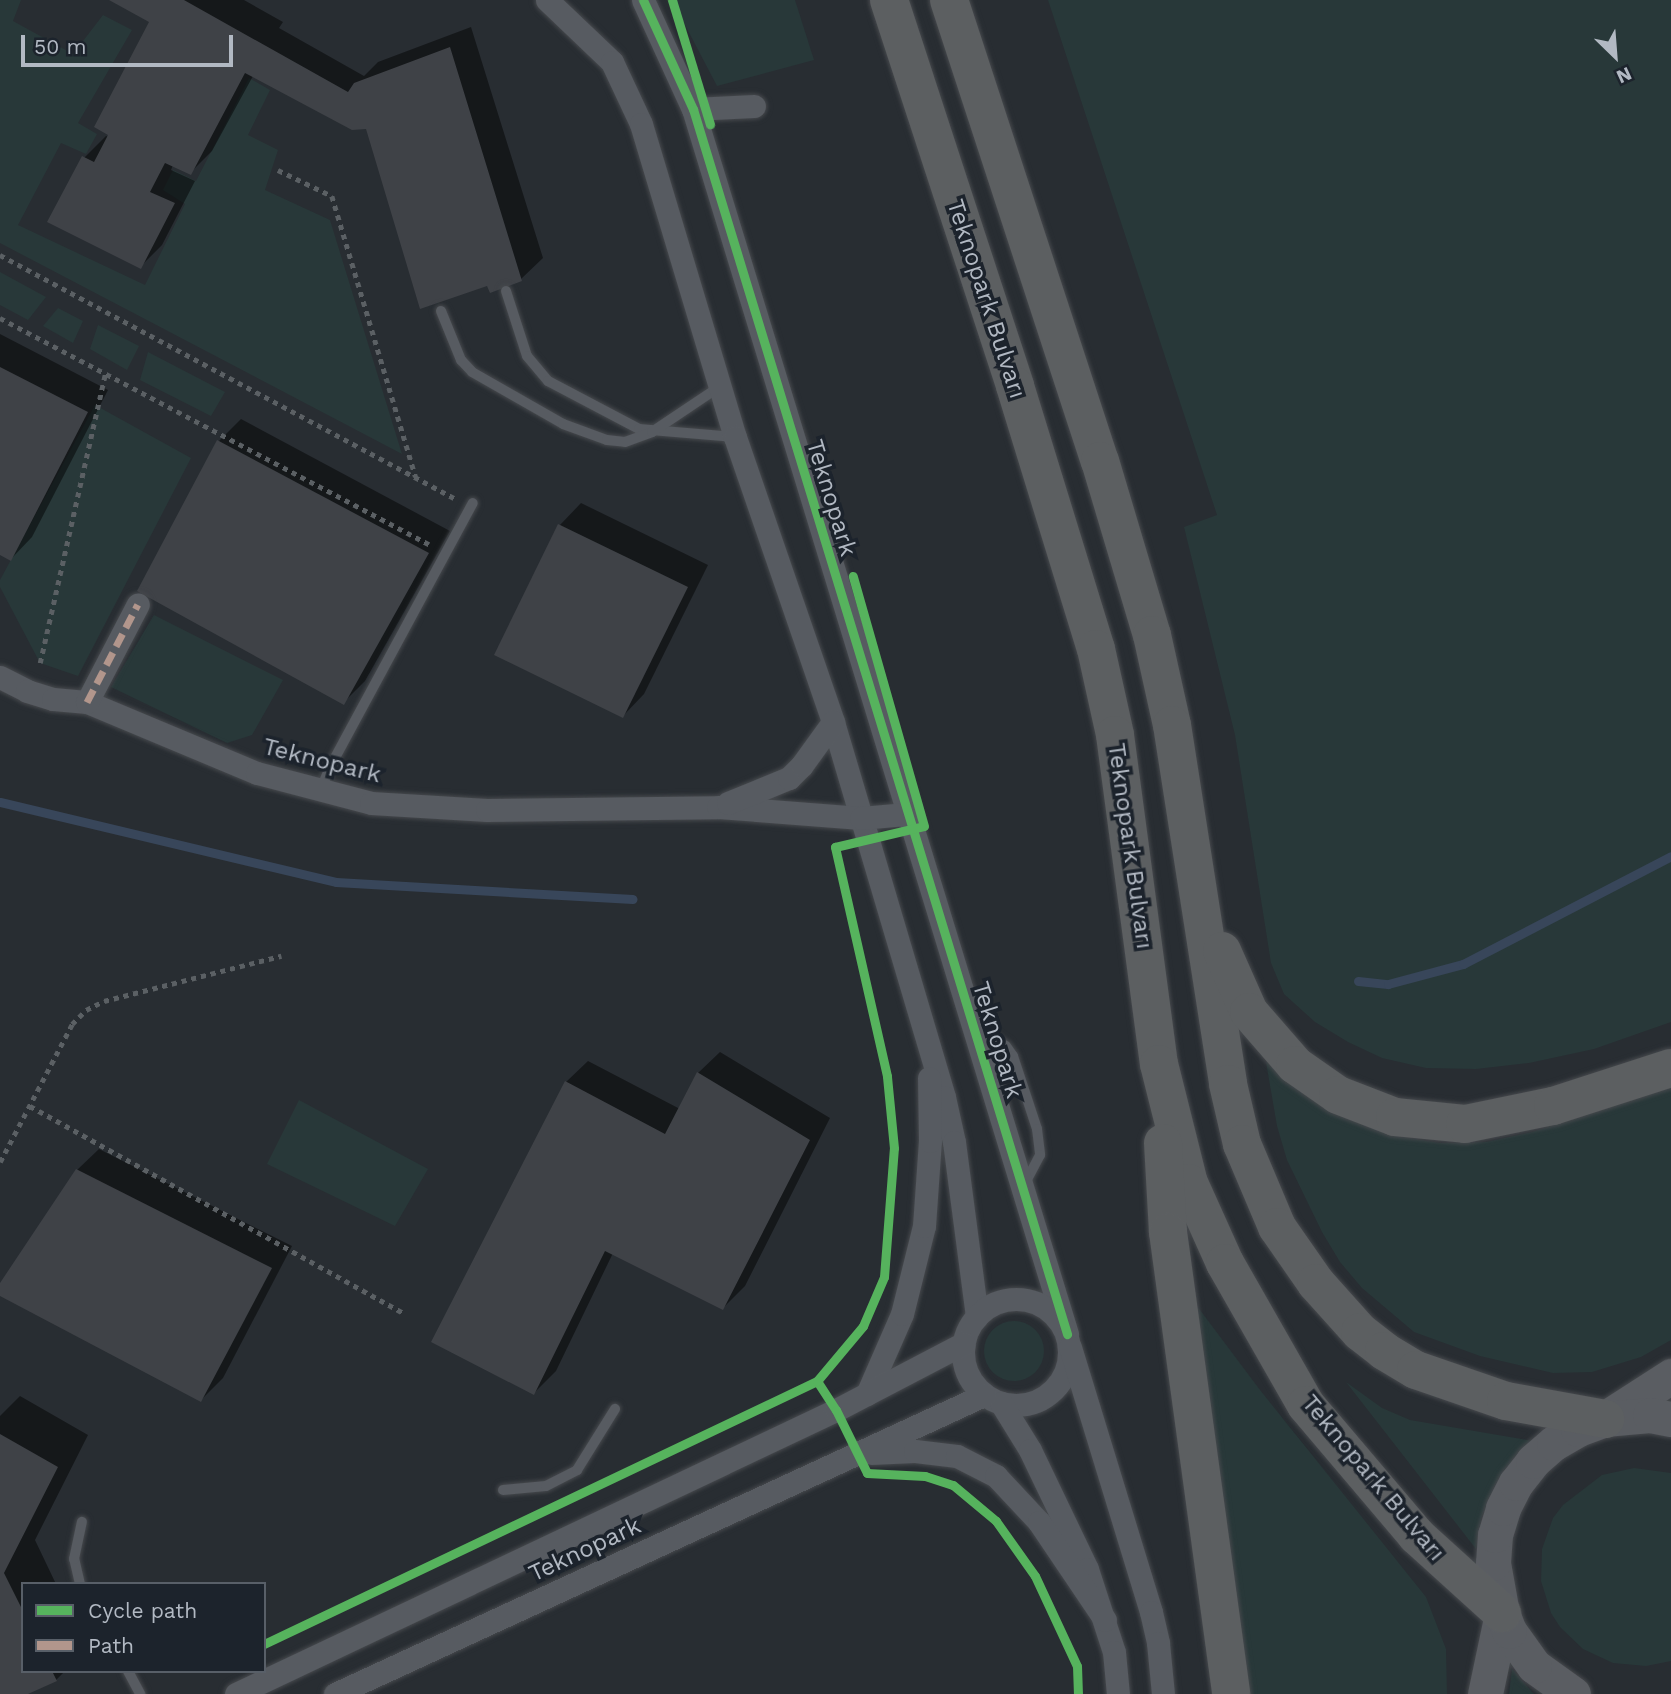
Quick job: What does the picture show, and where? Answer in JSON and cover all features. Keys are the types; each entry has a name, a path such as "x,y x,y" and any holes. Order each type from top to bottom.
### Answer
{"highway":[{"path":"949,0 1100,461 1152,635 1172,725 1228,1084 1242,1144 1277,1227 1316,1283 1360,1332 1416,1370 1506,1401 1605,1419"},
{"name":"Teknopark Bulvarı","path":"889,9 1015,386 1096,649 1115,735 1159,1064 1178,1147 1205,1223 1306,1405 1417,1536 1502,1614"},
{"path":"1200,900 1249,1012 1296,1065 1338,1095 1395,1117 1465,1124 1553,1106 1671,1068"},
{"path":"1159,1064 1168,1232 1231,1694"}],"main road":[{"path":"1573,1694 1534,1666 1509,1631 1502,1614 1493,1563 1495,1535 1503,1508 1516,1483 1533,1461 1554,1443 1605,1419 1671,1376"},
{"path":"1605,1419 1650,1415 1671,1419"},
{"path":"1485,1694 1502,1614"}],"street":[{"path":"547,0 612,62 633,101 735,437 832,722 929,1047 954,1142 977,1316 964,1343"},
{"name":"Teknopark","path":"643,0 693,109 1151,1612 1158,1643 1163,1694"},
{"path":"693,109 754,106"},
{"path":"87,702 138,604"},
{"path":"0,664 31,681 53,699"},
{"name":"Teknopark","path":"0,677 27,691 53,699 87,702 257,773 371,803 419,808 718,807 861,818 906,814"},
{"name":"Teknopark","path":"718,807 789,778 808,758 832,722"},
{"path":"867,1394 902,1314 924,1226 930,1141 929,1047"},
{"name":"Teknopark","path":"335,1694 857,1454 992,1399 1026,1404 1050,1393 1065,1372 1068,1340 1052,1311 1027,1300 1000,1301 977,1316"},
{"name":"Teknopark","path":"236,1694 867,1394 964,1343 967,1372 992,1399 1030,1450 1072,1533 1105,1620 1114,1652 1118,1694"},
{"name":"Teknopark","path":"857,1454 915,1451 957,1456 996,1476 1039,1522 1105,1620"}],"lane":[{"path":"506,291 527,356 539,374 639,429 735,437"},
{"path":"442,311 461,360 481,378 587,434 625,442 652,432 719,387"},
{"path":"320,791 330,767 473,503"},
{"path":"972,1023 1006,1046 1013,1056 1037,1129 1040,1155 1022,1189"},
{"path":"503,1490 546,1486 578,1470 615,1409"},
{"path":"80,1582 74,1559 82,1522"},
{"path":"129,1673 140,1694"}],"path":[{"path":"278,170 332,196 416,478"},
{"path":"0,256 456,498 449,510"},
{"path":"0,318 428,545 435,533"},
{"path":"40,663 105,374"},
{"path":"0,1163 72,1024 95,1004 281,956"},
{"path":"30,1106 403,1314"}],"shaded area":[{"path":"0,0 21,0 13,21 73,54 103,15 132,30 78,123 97,134 86,154 61,143 18,225 145,285 185,204 163,190 173,170 196,181 249,78 270,90 248,135 278,150 265,190 330,220 402,454 0,243"},
{"path":"672,0 795,0 814,60 717,86"},
{"path":"1048,0 1671,0 1671,1022 1594,1049 1529,1063 1476,1069 1426,1068 1382,1058 1348,1042 1315,1022 1284,994 1271,963 1235,735 1184,527 1217,515"},
{"path":"0,272 46,297 28,320 0,305"},
{"path":"58,308 83,321 73,343 43,326"},
{"path":"98,325 139,346 127,370 90,349"},
{"path":"148,352 225,392 211,416 140,380"},
{"path":"95,405 191,458 78,676 40,663 0,587 0,580"},
{"path":"154,615 283,680 252,735 227,743 111,687"},
{"path":"1266,1062 1318,1100 1368,1126 1404,1137 1440,1143 1486,1142 1532,1132 1671,1087 1671,1340 1641,1357 1592,1372 1553,1373 1480,1356 1414,1332 1362,1288 1340,1262 1322,1232 1287,1160 1277,1126"},
{"path":"299,1100 428,1169 395,1226 267,1164"},
{"path":"1191,1298 1260,1390 1426,1597 1446,1649 1447,1694 1244,1694"},
{"path":"1008,1321 1020,1321 1036,1329 1042,1339 1042,1363 1036,1373 1020,1381 1008,1381 992,1373 984,1357 984,1345 992,1329"},
{"path":"1346,1382 1382,1408 1410,1420 1533,1441 1488,1504 1481,1518 1476,1549"},
{"path":"1634,1468 1671,1473 1671,1661 1646,1666 1613,1663 1583,1649 1560,1627 1551,1613 1541,1581 1542,1549 1553,1518 1563,1505 1602,1475"},
{"path":"1512,1669 1532,1692 1534,1694 1509,1694"}],"building":[{"path":"109,0 184,0 348,92 354,83 450,47 522,281 490,293 487,286 420,309 366,129 352,130 245,73 191,175 165,163 150,192 175,203 141,269 47,222 82,156 94,162 108,135 94,127 149,22"},
{"path":"0,367 88,412 11,561 0,555"},
{"path":"217,440 429,553 344,705 137,591"},
{"path":"558,524 688,587 623,718 494,655"},
{"path":"697,1072 810,1140 723,1310 605,1251 534,1395 431,1342 565,1081 665,1134"},
{"path":"76,1169 272,1268 201,1402 0,1296 0,1283"},
{"path":"0,1434 58,1467 4,1573 21,1607 21,1673 53,1673 57,1681 28,1694 0,1694"}],"waterway":[{"path":"0,802 336,882 633,899"},
{"path":"1358,981 1388,984 1463,964 1671,856"}],"marked path":[{"path":"87,702 138,604"}],"cycle path":[{"path":"643,0 693,109 1067,1334"},
{"path":"672,0 710,124"},
{"path":"266,1643 817,1381 863,1326 884,1277 894,1148 887,1076 835,847 924,826 853,576"},
{"path":"817,1381 836,1410 867,1473 925,1476 953,1485 996,1521 1035,1576 1077,1666 1078,1694"}]}
